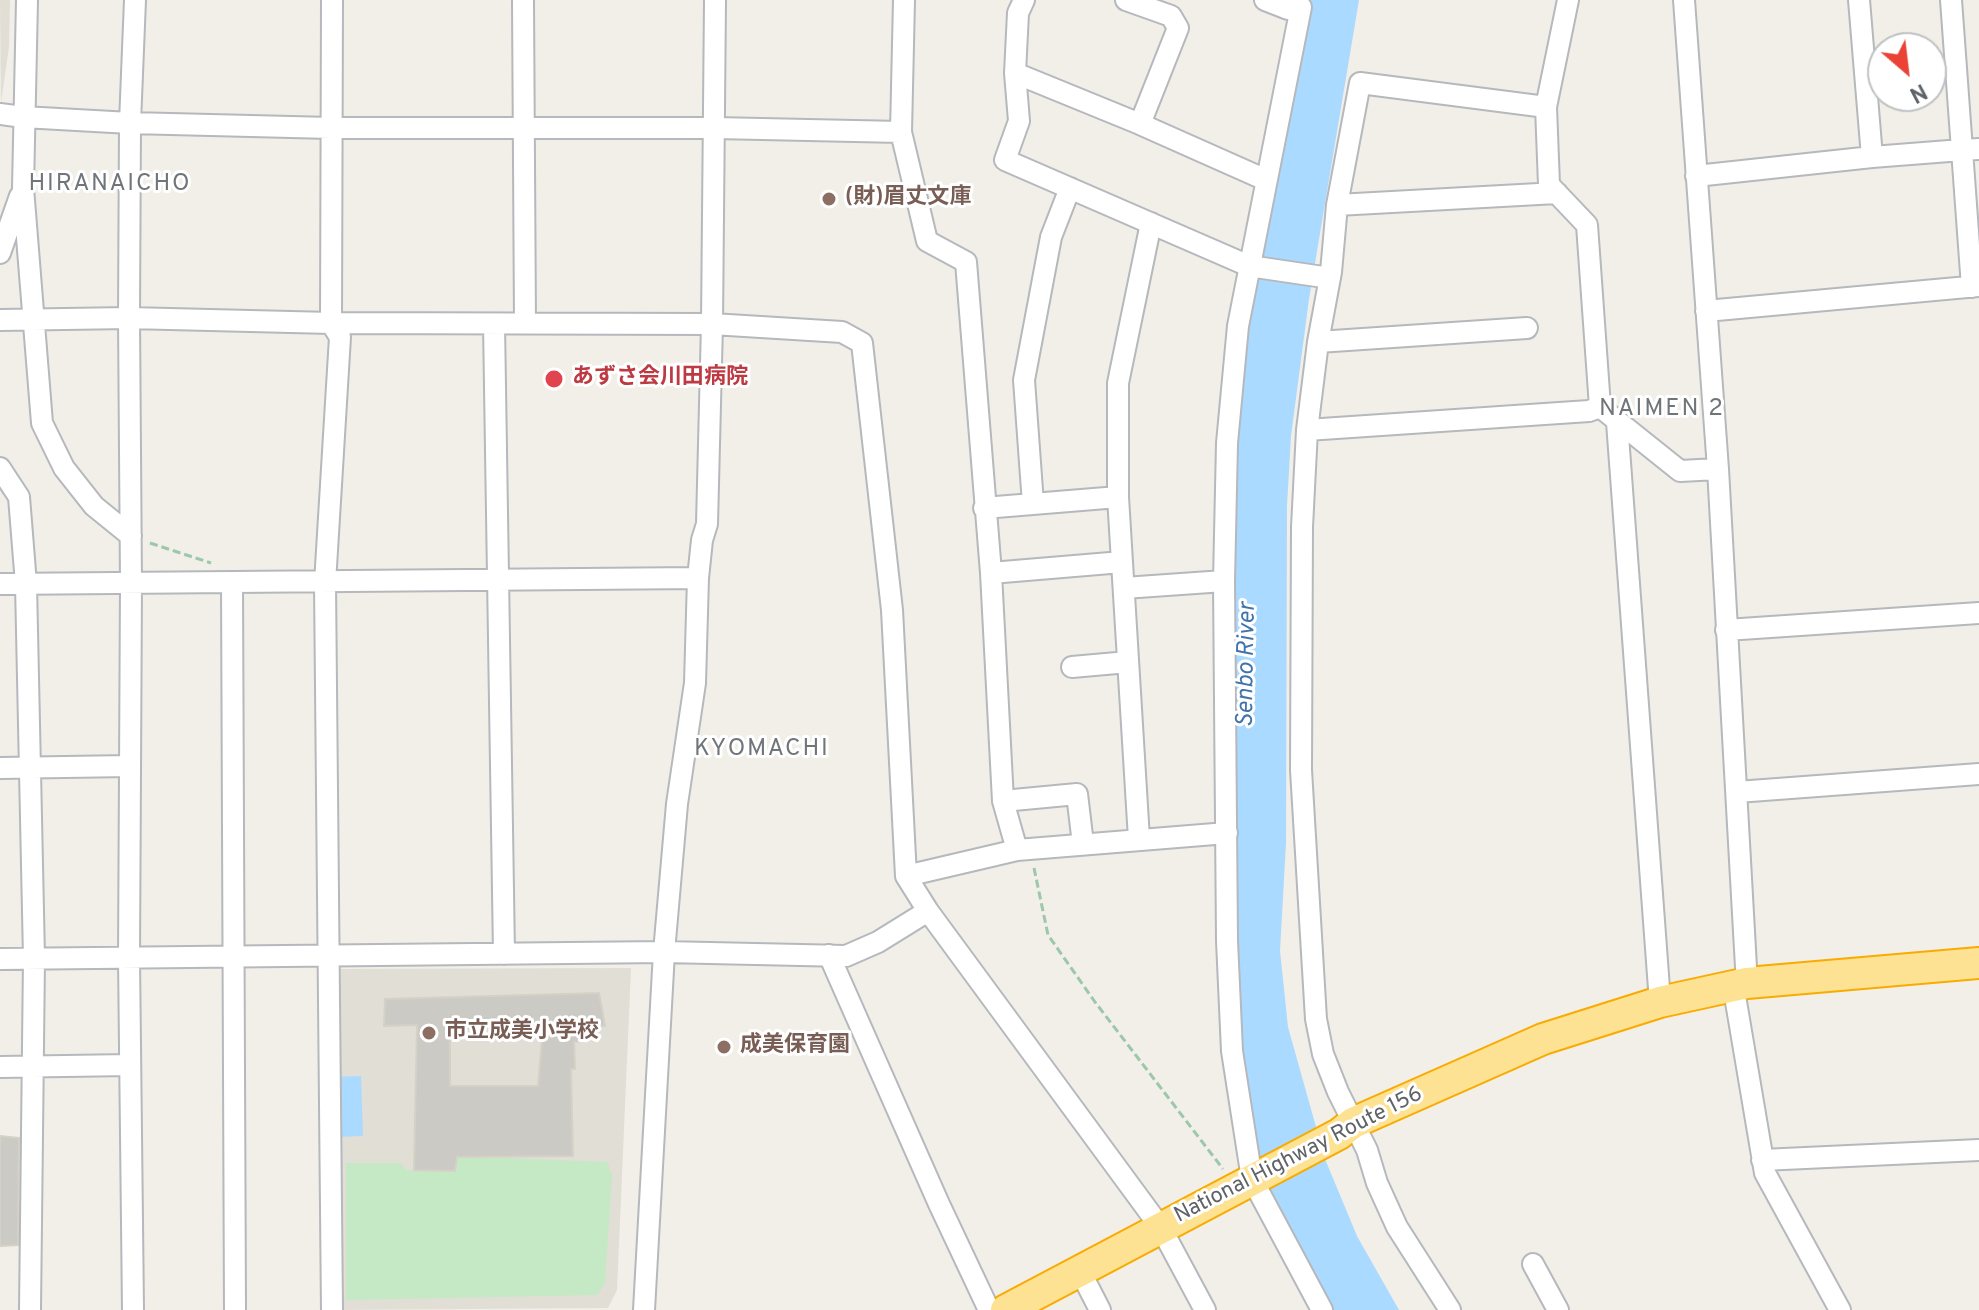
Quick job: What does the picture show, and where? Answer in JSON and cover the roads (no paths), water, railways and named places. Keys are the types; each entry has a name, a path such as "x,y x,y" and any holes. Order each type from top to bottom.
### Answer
{"highway":[{"name":"National Highway Route 156","path":"1006,1310 1346,1129 1543,1039 1660,1002 1747,983 1979,963"}],"street":[{"path":"27,0 23,188 42,423 64,468 94,506 131,536"},
{"path":"133,1310 129,958 129,318 130,123 135,0"},
{"path":"332,0 331,323 340,337 325,583 332,1310"},
{"path":"523,0 525,323"},
{"path":"644,1310 664,952 677,804 695,683 698,578 707,524 715,0"},
{"path":"904,0 901,132 927,241 966,262 991,573 1003,801 1024,849"},
{"path":"1024,0 1018,13 1015,73 1019,121 1005,160 1252,267 1324,277"},
{"path":"1126,0 1171,16 1178,28 1140,124"},
{"path":"1265,0 1288,9 1301,7 1238,326 1227,443 1224,581 1227,941 1232,1051 1249,1181 1322,1310"},
{"path":"1568,0 1546,107 1549,185 1587,225 1600,407 1680,471 1718,469"},
{"path":"1684,0 1718,469 1747,983 1734,990 1765,1173 1840,1310"},
{"path":"1859,0 1872,157"},
{"path":"1706,311 1976,287 1971,150 1951,0"},
{"path":"1015,73 1266,180"},
{"path":"1450,1310 1397,1227 1377,1183 1367,1150 1346,1129 1323,1054 1316,1019 1301,770 1302,527 1307,430 1324,277 1360,83 1546,107"},
{"path":"0,114 130,123 331,128 715,128 901,132"},
{"path":"1696,176 1971,150"},
{"path":"0,253 23,188"},
{"path":"1033,504 1024,380 1051,237 1070,188"},
{"path":"1337,205 1557,193"},
{"path":"1139,839 1118,497 1118,383 1151,223"},
{"path":"0,320 129,318 331,323 712,324 842,332 862,343 892,610 906,876 928,911 1161,1228 1205,1310"},
{"path":"494,324 504,954"},
{"path":"1318,342 1527,328"},
{"path":"1307,430 1589,411 1600,407"},
{"path":"1617,422 1660,1002"},
{"path":"0,468 19,497 26,584 34,958 30,1310"},
{"path":"984,508 1118,497"},
{"path":"991,573 1122,562"},
{"path":"0,584 698,578"},
{"path":"1124,588 1224,581"},
{"path":"232,583 235,1310"},
{"path":"1726,630 1979,613"},
{"path":"1072,667 1128,662"},
{"path":"0,768 130,766"},
{"path":"1737,792 1979,774"},
{"path":"1003,801 1077,794 1083,844"},
{"path":"906,876 1024,849 1227,833"},
{"path":"0,959 664,952 846,956 878,942 928,911"},
{"path":"829,955 989,1310"},
{"path":"0,1067 130,1065"},
{"path":"1762,1160 1979,1150"},
{"path":"1533,1264 1558,1310"},
{"path":"1080,1271 1100,1310"}],"water":[{"name":"Senbo River","path":"1308,0 1359,0 1309,299 1291,436 1287,506 1286,843 1280,951 1288,1027 1325,1159 1357,1236 1399,1310 1326,1310 1312,1287 1254,1156 1236,1046 1230,705 1238,401 1253,284"},
{"path":"361,1076 363,1136 336,1137 334,1077"}],"place":[{"name":"(財)眉丈文庫","path":"829,199"},
{"name":"あずさ会川田病院","path":"554,379"},
{"name":"市立成美小学校","path":"429,1033"},
{"name":"成美保育園","path":"724,1047"}],"district":[{"name":"HIRANAICHO","path":"110,185"},
{"name":"NAIMEN 2","path":"1662,410"},
{"name":"KYOMACHI","path":"762,750"}]}
